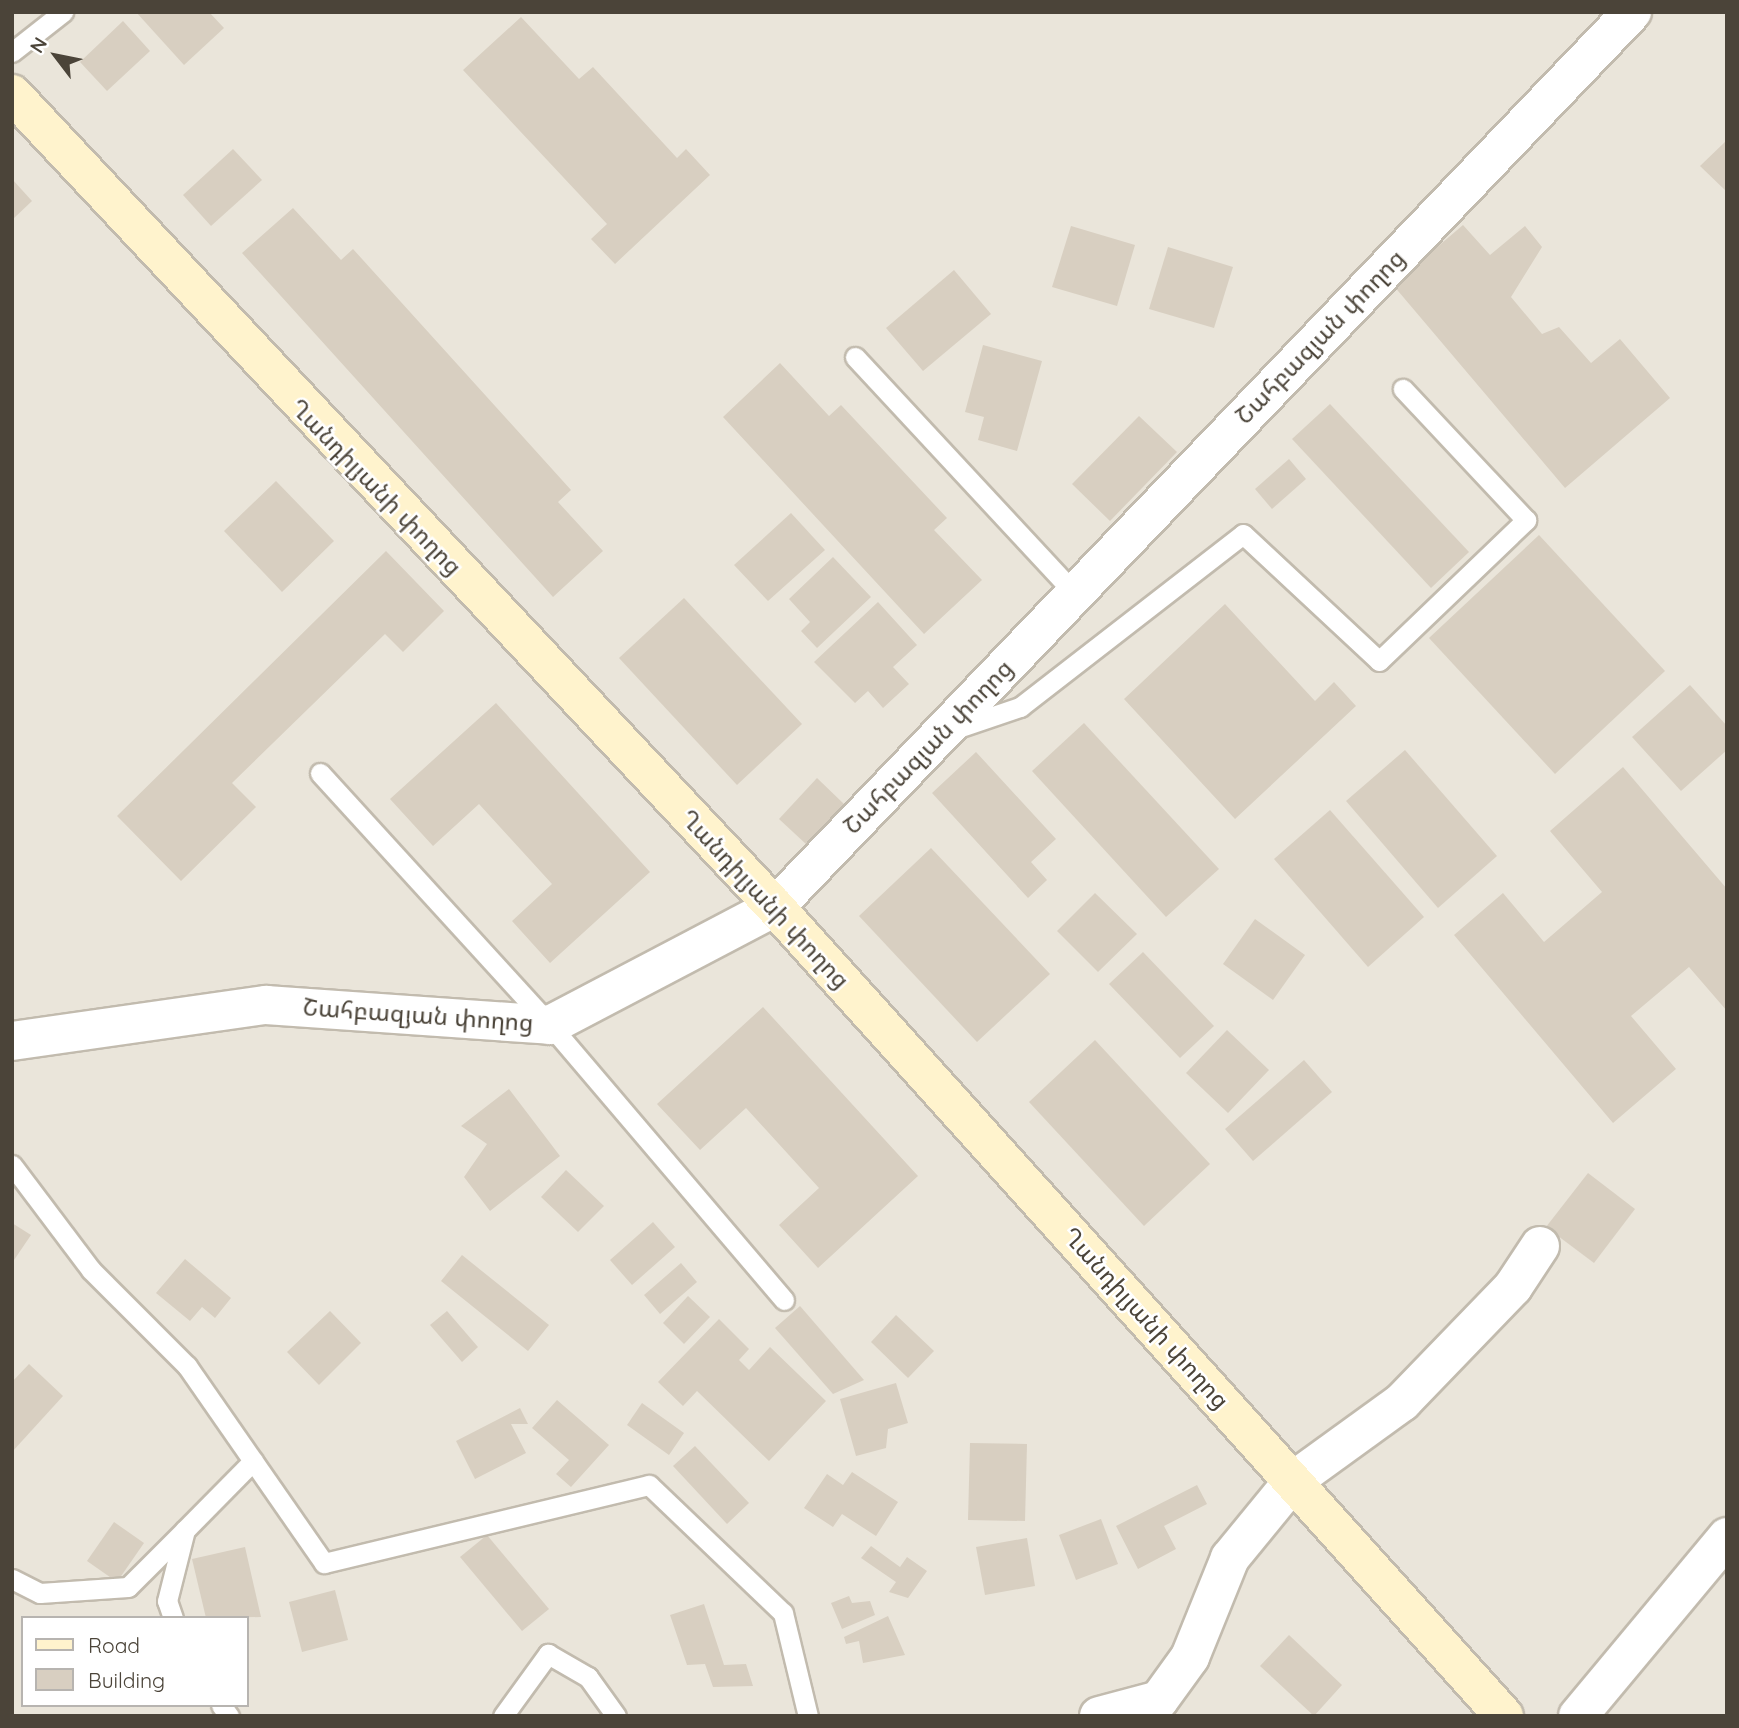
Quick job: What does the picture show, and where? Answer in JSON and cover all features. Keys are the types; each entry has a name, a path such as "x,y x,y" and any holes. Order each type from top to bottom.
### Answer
{"main road":[{"name":"Ղանդիլյանի փողոց","path":"12,94 775,907 1504,1716"}],"street":[{"name":"Շահբազյան փողոց","path":"12,1041 266,1005 455,1014 550,1026 775,907 1632,12"},
{"path":"1099,1716 1159,1700 1190,1657 1230,1558 1293,1481 1402,1402 1513,1287 1540,1246"},
{"path":"1578,1716 1727,1537"}],"lane":[{"path":"12,52 63,12"},
{"path":"855,357 1075,594"},
{"path":"941,733 1020,707 1243,534 1379,661 1526,520 1403,390"},
{"path":"320,773 550,1026 783,1300"},
{"path":"12,1165 92,1270 187,1366 324,1563 649,1485 783,1613 808,1716"},
{"path":"12,1578 40,1593 128,1587 253,1461"},
{"path":"172,1616 167,1601 185,1530"},
{"path":"503,1716 548,1654 588,1677 616,1716"}],"shaded area":[{"path":"12,12 1727,12 1727,1716 12,1716"}],"building":[{"path":"136,12 209,12 224,28 184,65"},
{"path":"521,17 579,79 593,67 677,158 686,149 710,175 615,264 591,239 607,224 463,70"},
{"path":"123,21 150,51 107,91 80,62"},
{"path":"1727,140 1727,192 1700,166"},
{"path":"233,149 262,180 211,226 183,195"},
{"path":"12,179 32,201 12,220"},
{"path":"293,208 341,260 353,249 571,490 558,502 603,551 553,597 242,253"},
{"path":"1463,225 1490,255 1525,226 1542,247 1511,297 1542,334 1559,327 1591,363 1620,339 1670,398 1565,488 1393,285"},
{"path":"1071,226 1135,245 1117,306 1052,287"},
{"path":"1168,247 1233,267 1214,328 1149,309"},
{"path":"954,270 991,314 923,371 886,328"},
{"path":"983,345 1042,361 1017,451 978,440 984,417 965,412"},
{"path":"780,363 829,416 841,405 947,518 934,530 982,580 924,634 723,417"},
{"path":"1330,404 1469,552 1431,588 1292,439"},
{"path":"1139,416 1177,452 1110,521 1072,484"},
{"path":"1289,459 1306,479 1272,509 1255,489"},
{"path":"276,481 334,541 282,592 224,531"},
{"path":"791,513 825,550 768,601 734,565"},
{"path":"1539,535 1665,671 1555,774 1429,638"},
{"path":"386,551 444,611 403,652 385,634 232,783 256,807 181,881 117,816"},
{"path":"833,557 871,597 817,648 801,631 810,622 789,599"},
{"path":"684,598 802,724 737,785 619,658"},
{"path":"878,602 917,645 893,667 909,684 883,708 868,691 855,703 814,662"},
{"path":"1225,604 1315,701 1334,682 1356,706 1235,819 1124,699"},
{"path":"1690,685 1727,726 1727,750 1681,791 1632,737"},
{"path":"496,703 650,872 550,963 512,921 552,884 479,804 433,846 390,799"},
{"path":"1084,723 1219,869 1166,917 1032,771"},
{"path":"1405,750 1497,856 1438,908 1346,801"},
{"path":"976,752 1056,839 1031,862 1047,880 1028,898 932,793"},
{"path":"1623,767 1727,889 1727,1011 1689,967 1631,1016 1676,1069 1613,1123 1454,935 1503,893 1544,942 1602,892 1550,831"},
{"path":"817,778 845,805 807,845 779,819"},
{"path":"1330,810 1424,917 1368,967 1274,859"},
{"path":"931,848 1050,974 977,1042 859,916"},
{"path":"1095,893 1137,934 1098,972 1057,931"},
{"path":"1255,919 1305,955 1273,1000 1223,964"},
{"path":"1143,952 1214,1026 1180,1058 1109,984"},
{"path":"763,1007 918,1176 818,1268 779,1225 819,1188 746,1108 700,1150 657,1104"},
{"path":"1227,1030 1269,1070 1228,1113 1186,1073"},
{"path":"1095,1040 1210,1164 1144,1226 1029,1102"},
{"path":"1304,1060 1332,1092 1253,1161 1225,1129"},
{"path":"509,1089 560,1156 490,1211 464,1177 487,1144 461,1126"},
{"path":"566,1170 604,1206 578,1232 541,1197"},
{"path":"1588,1173 1635,1209 1594,1263 1546,1227"},
{"path":"653,1222 675,1247 632,1285 610,1260"},
{"path":"12,1223 31,1235 12,1263"},
{"path":"462,1255 549,1325 528,1351 441,1281"},
{"path":"185,1259 231,1298 215,1318 202,1307 190,1321 156,1293"},
{"path":"681,1263 697,1282 660,1314 644,1295"},
{"path":"688,1296 710,1317 684,1344 663,1323"},
{"path":"800,1306 864,1380 833,1394 775,1328"},
{"path":"330,1311 361,1343 319,1385 287,1352"},
{"path":"447,1311 478,1347 462,1362 430,1325"},
{"path":"896,1315 934,1351 908,1378 871,1342"},
{"path":"719,1319 749,1349 739,1360 749,1370 770,1347 826,1401 769,1461 697,1391 683,1406 658,1382"},
{"path":"29,1364 63,1396 12,1452 12,1382"},
{"path":"896,1383 908,1423 888,1429 886,1448 856,1456 840,1399"},
{"path":"557,1400 609,1445 571,1487 556,1474 569,1460 532,1428"},
{"path":"642,1403 684,1433 669,1455 627,1425"},
{"path":"520,1408 528,1424 511,1424 526,1453 475,1479 456,1441"},
{"path":"970,1443 1027,1444 1025,1521 968,1520"},
{"path":"695,1446 749,1503 727,1524 673,1466"},
{"path":"852,1472 898,1502 876,1536 842,1514 833,1527 804,1508 827,1474 843,1485"},
{"path":"1197,1485 1207,1504 1164,1526 1176,1549 1138,1569 1116,1526"},
{"path":"1101,1519 1118,1564 1076,1580 1059,1535"},
{"path":"114,1522 144,1543 117,1582 87,1561"},
{"path":"487,1535 549,1609 522,1631 460,1557"},
{"path":"1027,1538 1035,1586 985,1595 976,1547"},
{"path":"871,1546 900,1567 907,1557 927,1571 908,1598 889,1592 896,1582 861,1558"},
{"path":"245,1547 261,1617 206,1616 192,1559"},
{"path":"335,1590 348,1640 302,1652 289,1602"},
{"path":"849,1596 852,1603 870,1601 875,1615 842,1629 831,1603"},
{"path":"704,1604 724,1665 746,1664 753,1686 713,1687 705,1664 687,1665 670,1615"},
{"path":"888,1616 905,1655 863,1663 859,1641 846,1644 844,1637"},
{"path":"1289,1635 1342,1685 1314,1716 1260,1666"}]}
